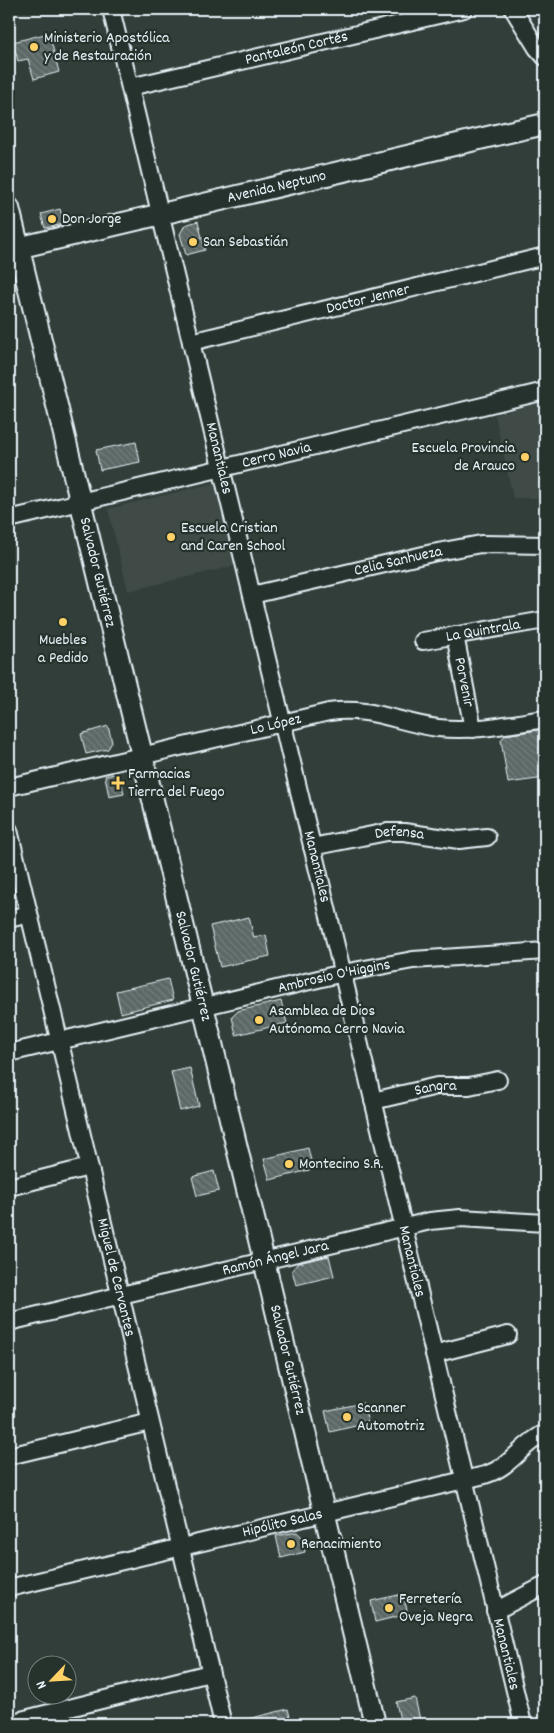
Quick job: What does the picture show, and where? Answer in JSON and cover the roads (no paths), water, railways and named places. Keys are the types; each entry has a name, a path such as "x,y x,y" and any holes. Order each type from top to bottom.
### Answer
{"main road":[{"name":"Avenida Neptuno","path":"14,248 545,124"},
{"name":"Salvador Gutiérrez","path":"9,208 14,248 142,755 375,1724"}],"street":[{"name":"Manantiales","path":"111,9 523,1724"},
{"name":"Pantaleón Cortés","path":"130,87 464,9"},
{"path":"513,9 541,52 545,71"},
{"name":"Doctor Jenner","path":"191,342 545,256"},
{"name":"Cerro Navia","path":"9,519 545,391"},
{"name":"Celia Sanhueza","path":"252,595 432,552 481,544 545,545"},
{"name":"La Quintrala","path":"423,641 545,620"},
{"name":"Porvenir","path":"455,636 473,729"},
{"name":"Lo López","path":"9,787 329,712 358,710 437,728 473,729 545,719"},
{"name":"Miguel de Cervantes","path":"9,830 223,1724"},
{"name":"Defensa","path":"312,846 386,832 404,832 459,840 487,837"},
{"path":"9,919 29,914"},
{"name":"Ambrosio O'Higgins","path":"9,1053 343,973 413,960 545,951"},
{"name":"Sangra","path":"373,1101 437,1086 470,1086 498,1080"},
{"path":"9,1187 90,1167"},
{"name":"Ramón Ángel Jara","path":"9,1322 451,1218 545,1223"},
{"path":"434,1354 508,1335"},
{"path":"9,1456 150,1422"},
{"name":"Hipólito Salas","path":"9,1588 485,1475 510,1463 526,1446 545,1433"},
{"path":"496,1611 545,1585"},
{"path":"9,1722 210,1672"}],"place":[{"name":"Ministerio Apostólica y de Restauración","path":"34,47"},
{"name":"Don Jorge","path":"52,219"},
{"name":"San Sebastián","path":"193,242"},
{"name":"Escuela Provincia de Arauco","path":"525,457"},
{"name":"Escuela Cristian and Caren School","path":"171,537"},
{"name":"Muebles a Pedido","path":"63,622"},
{"name":"Farmacias Tierra del Fuego","path":"118,783"},
{"name":"Asamblea de Dios Autónoma Cerro Navia","path":"259,1020"},
{"name":"Montecino S.R.","path":"289,1164"},
{"name":"Scanner Automotriz","path":"347,1417"},
{"name":"Renacimiento","path":"291,1544"},
{"name":"Ferretería Oveja Negra","path":"389,1608"}]}
